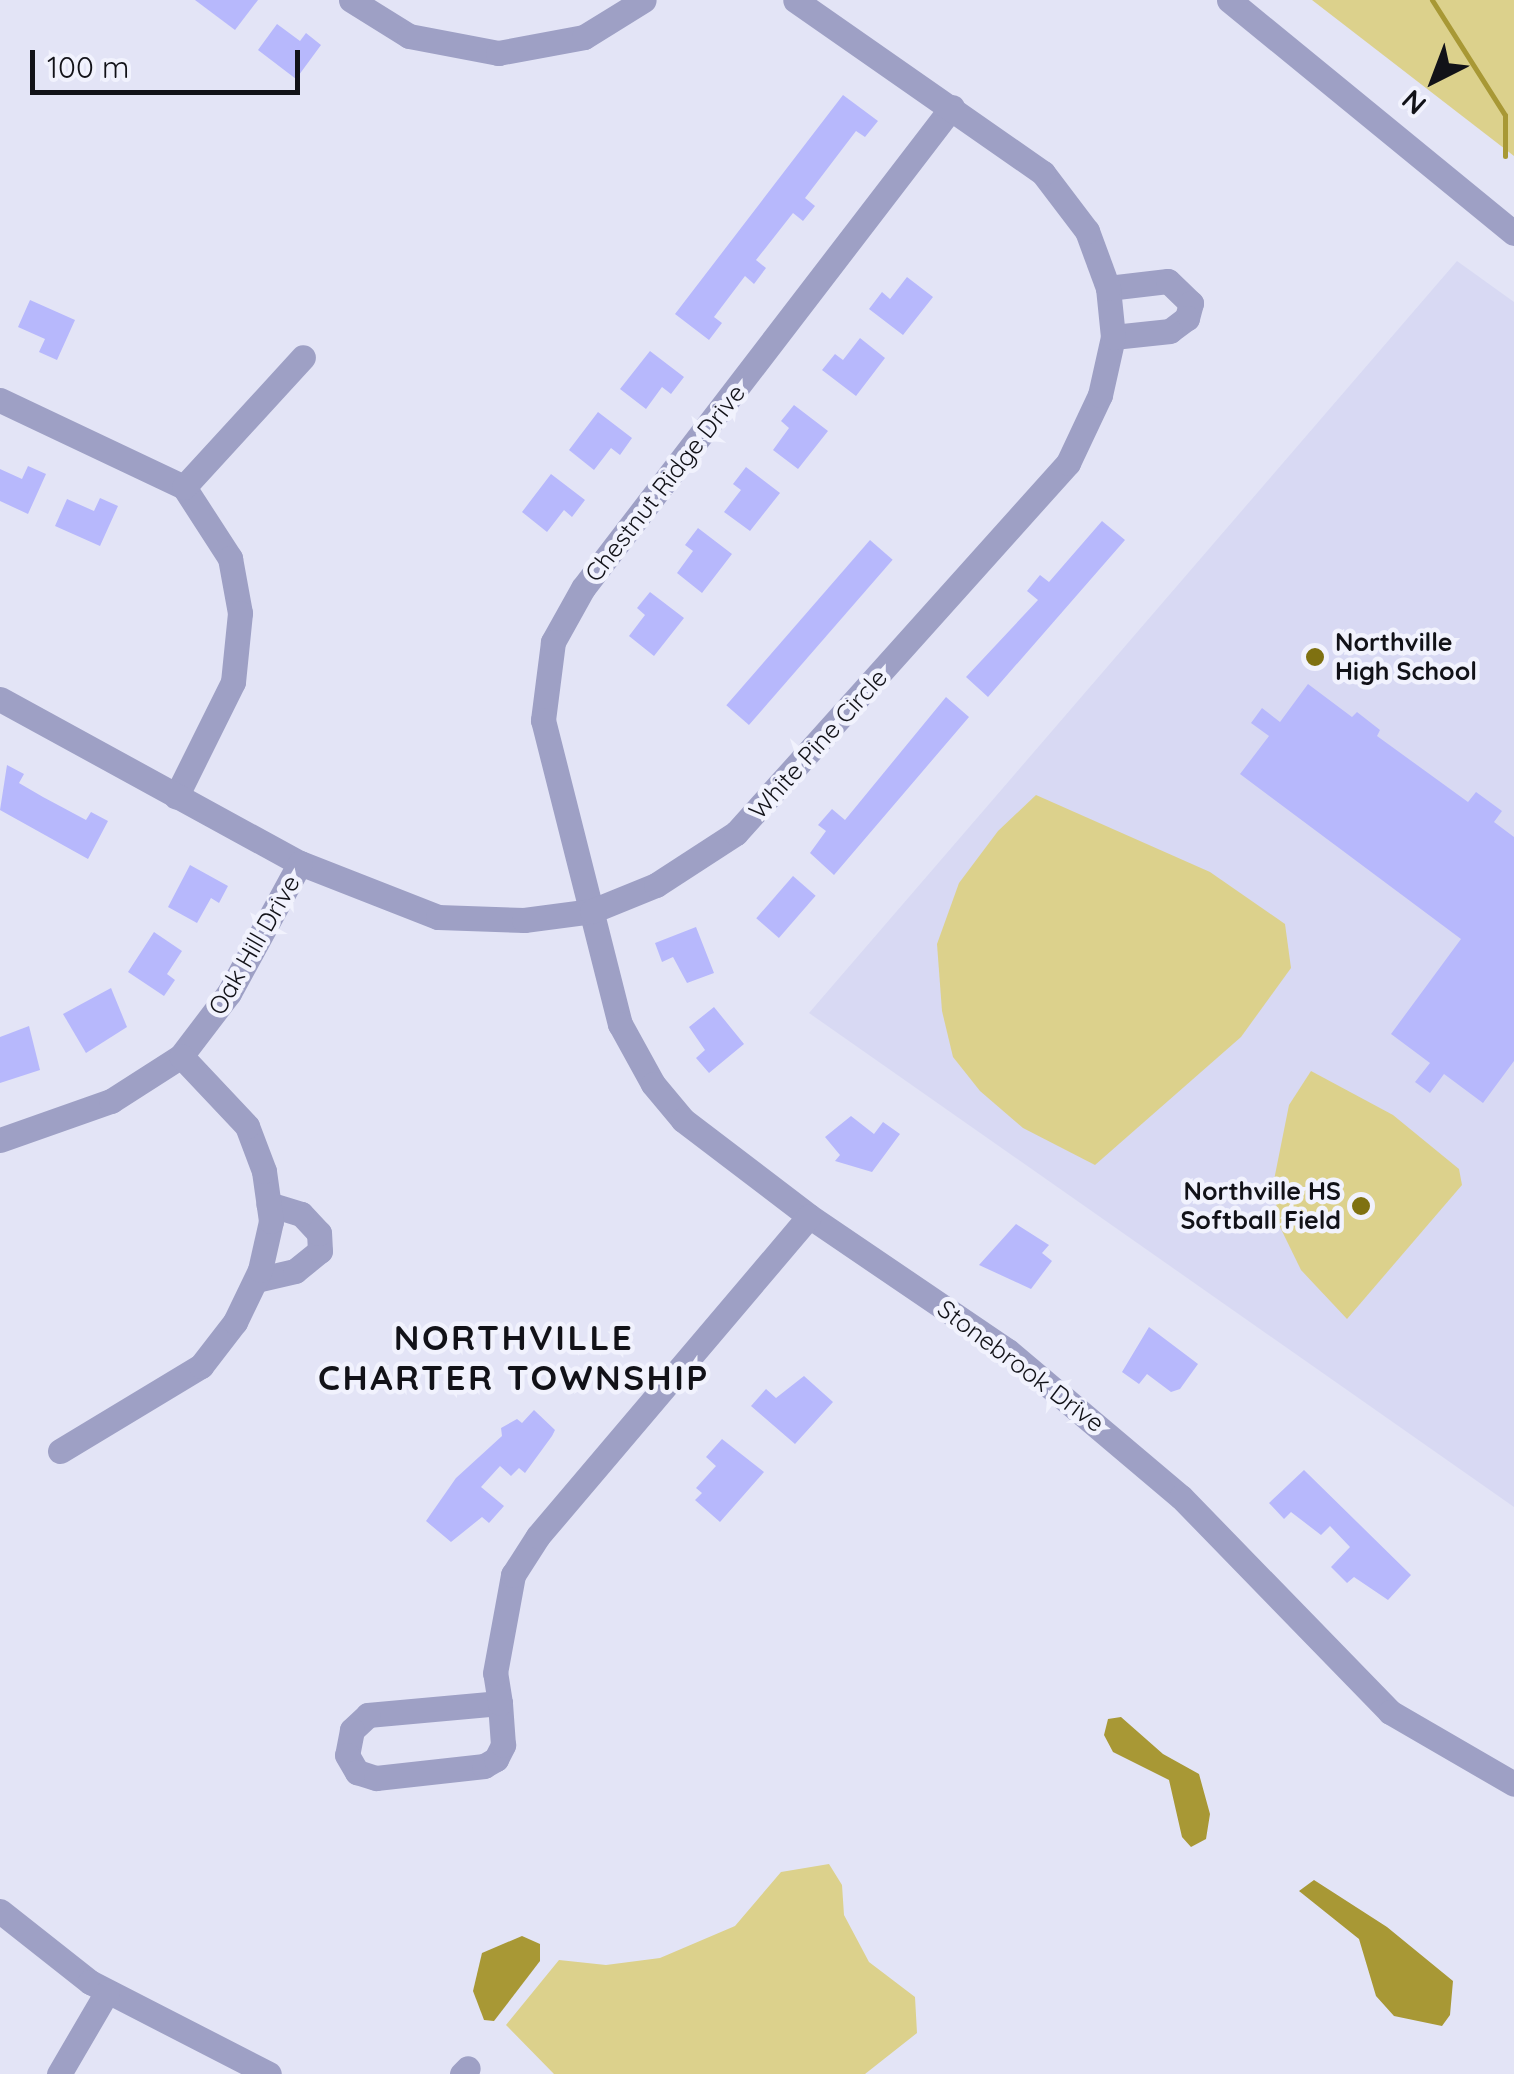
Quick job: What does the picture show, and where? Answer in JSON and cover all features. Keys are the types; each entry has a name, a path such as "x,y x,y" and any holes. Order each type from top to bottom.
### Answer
{"street":[{"path":"351,0 409,36 498,53 584,37 644,0"},
{"name":"White Pine Circle","path":"0,699 300,864 438,917 524,920 592,912 698,862 770,802 1068,463 1100,395 1113,338 1108,288 1087,231 1064,195 1021,153 796,0"},
{"path":"1229,0 1514,233"},
{"name":"Chestnut Ridge Drive","path":"592,912 542,720 547,666 559,630 583,588 952,107"},
{"path":"1108,288 1168,281 1190,303 1187,318 1170,331 1113,338"},
{"path":"184,488 303,357"},
{"path":"0,400 184,488 230,558 240,648 223,707 176,797"},
{"name":"Oak Hill Drive","path":"0,1140 111,1101 181,1056 230,994 300,864"},
{"name":"Stonebrook Drive","path":"592,912 620,1024 653,1084 683,1120 809,1216 1008,1351 1182,1498 1390,1712 1514,1784"},
{"path":"60,1451 201,1366 236,1322 256,1280 271,1221 247,1126 181,1056"},
{"path":"256,1280 295,1271 320,1251 319,1233 301,1214 268,1204"},
{"path":"500,1703 368,1715 352,1730 347,1756 358,1772 376,1778 484,1766 503,1745 500,1703 495,1673 512,1575 538,1536 809,1216"},
{"path":"0,1912 107,1992 269,2074"},
{"path":"59,2074 107,1992"}],"shaded area":[{"path":"1312,0 1514,0 1514,156"},
{"name":"Northville High School","path":"1457,261 1514,302 1514,1507 809,1013"},
{"path":"1036,795 1210,872 1285,924 1291,968 1241,1037 1095,1165 1023,1128 980,1091 953,1057 942,1011 937,944 959,883 998,831"},
{"name":"Northville HS Softball Field","path":"1311,1071 1393,1115 1459,1169 1462,1185 1347,1319 1301,1270 1280,1227 1273,1185 1289,1105"},
{"path":"1121,1717 1163,1754 1199,1774 1210,1814 1206,1839 1191,1847 1182,1837 1169,1780 1113,1752 1104,1735 1108,1719"},
{"path":"829,1864 842,1885 844,1915 869,1962 915,1997 917,2033 865,2074 554,2074 506,2025 559,1960 606,1965 660,1958 735,1926 781,1872"},
{"path":"1314,1880 1387,1927 1453,1981 1450,2015 1442,2026 1394,2016 1376,1996 1359,1939 1299,1891"},
{"path":"522,1936 540,1944 540,1961 494,2021 484,2020 473,1991 482,1953"}],"building":[{"path":"195,0 258,0 235,30"},
{"path":"277,24 300,41 306,33 321,45 296,79 258,50"},
{"path":"843,95 878,121 865,137 856,131 805,198 815,206 803,221 793,213 756,260 766,268 754,284 745,276 714,317 722,323 709,340 675,314"},
{"path":"907,277 933,297 903,335 869,309 882,292 890,299"},
{"path":"30,300 75,320 57,360 39,352 45,339 18,327"},
{"path":"860,338 885,358 856,396 822,370 835,354 843,360"},
{"path":"650,351 684,377 671,394 662,387 646,409 620,389"},
{"path":"794,405 828,431 798,469 773,450 789,428 781,421"},
{"path":"598,412 632,438 620,455 611,448 594,470 569,450"},
{"path":"28,466 46,474 28,514 0,501 0,469 22,479"},
{"path":"746,467 780,493 750,531 724,512 741,490 733,484"},
{"path":"551,474 585,500 572,517 564,510 547,532 522,512"},
{"path":"100,498 118,506 100,546 55,526 67,499 94,511"},
{"path":"1102,521 1125,540 988,697 966,677 1038,600 1027,591 1040,575 1049,582"},
{"path":"698,528 732,554 702,593 677,573 693,551 685,545"},
{"path":"870,540 893,560 749,725 726,705"},
{"path":"650,592 684,618 654,656 629,636 645,615 637,608"},
{"path":"1308,684 1352,717 1357,712 1380,730 1377,736 1468,802 1476,792 1502,811 1494,822 1514,837 1514,1061 1483,1103 1444,1074 1430,1093 1415,1082 1430,1063 1391,1034 1461,939 1240,774 1269,736 1251,723 1262,708 1280,722"},
{"path":"946,697 969,717 834,875 810,853 826,831 818,825 832,809 845,820"},
{"path":"7,765 24,774 19,783 43,797 86,820 91,812 108,821 88,859 0,810"},
{"path":"190,865 228,886 219,903 211,898 197,923 168,907"},
{"path":"793,876 816,896 779,938 756,918"},
{"path":"696,927 714,973 687,983 673,957 662,962 655,943"},
{"path":"154,932 182,951 167,974 175,980 164,996 128,972"},
{"path":"111,988 127,1027 86,1053 63,1014"},
{"path":"714,1007 744,1044 709,1073 696,1058 705,1050 689,1027"},
{"path":"29,1026 40,1070 0,1083 0,1037"},
{"path":"851,1116 874,1134 883,1122 900,1134 872,1172 835,1161 840,1155 825,1137"},
{"path":"1016,1224 1049,1245 1042,1253 1052,1261 1031,1289 979,1265"},
{"path":"1149,1327 1198,1364 1180,1389 1171,1392 1147,1374 1139,1384 1122,1372"},
{"path":"804,1376 833,1402 795,1444 751,1406 766,1389 776,1398"},
{"path":"534,1410 555,1430 552,1436 525,1473 519,1468 511,1476 500,1466 481,1487 504,1506 489,1523 482,1517 451,1542 426,1521 456,1478 502,1436 501,1428 517,1419 522,1423"},
{"path":"722,1439 764,1472 720,1522 695,1500 702,1493 696,1488 716,1466 706,1457"},
{"path":"1304,1470 1411,1575 1388,1600 1354,1577 1347,1583 1331,1567 1350,1547 1330,1526 1321,1535 1291,1512 1284,1519 1269,1503"}],"waterway":[{"path":"1432,0 1505,115 1505,156"}],"place":[{"name":"Northville High School","path":"1315,657"},
{"name":"Northville HS Softball Field","path":"1361,1206"}],"district":[{"name":"NORTHVILLE CHARTER TOWNSHIP","path":"514,1357"}]}
